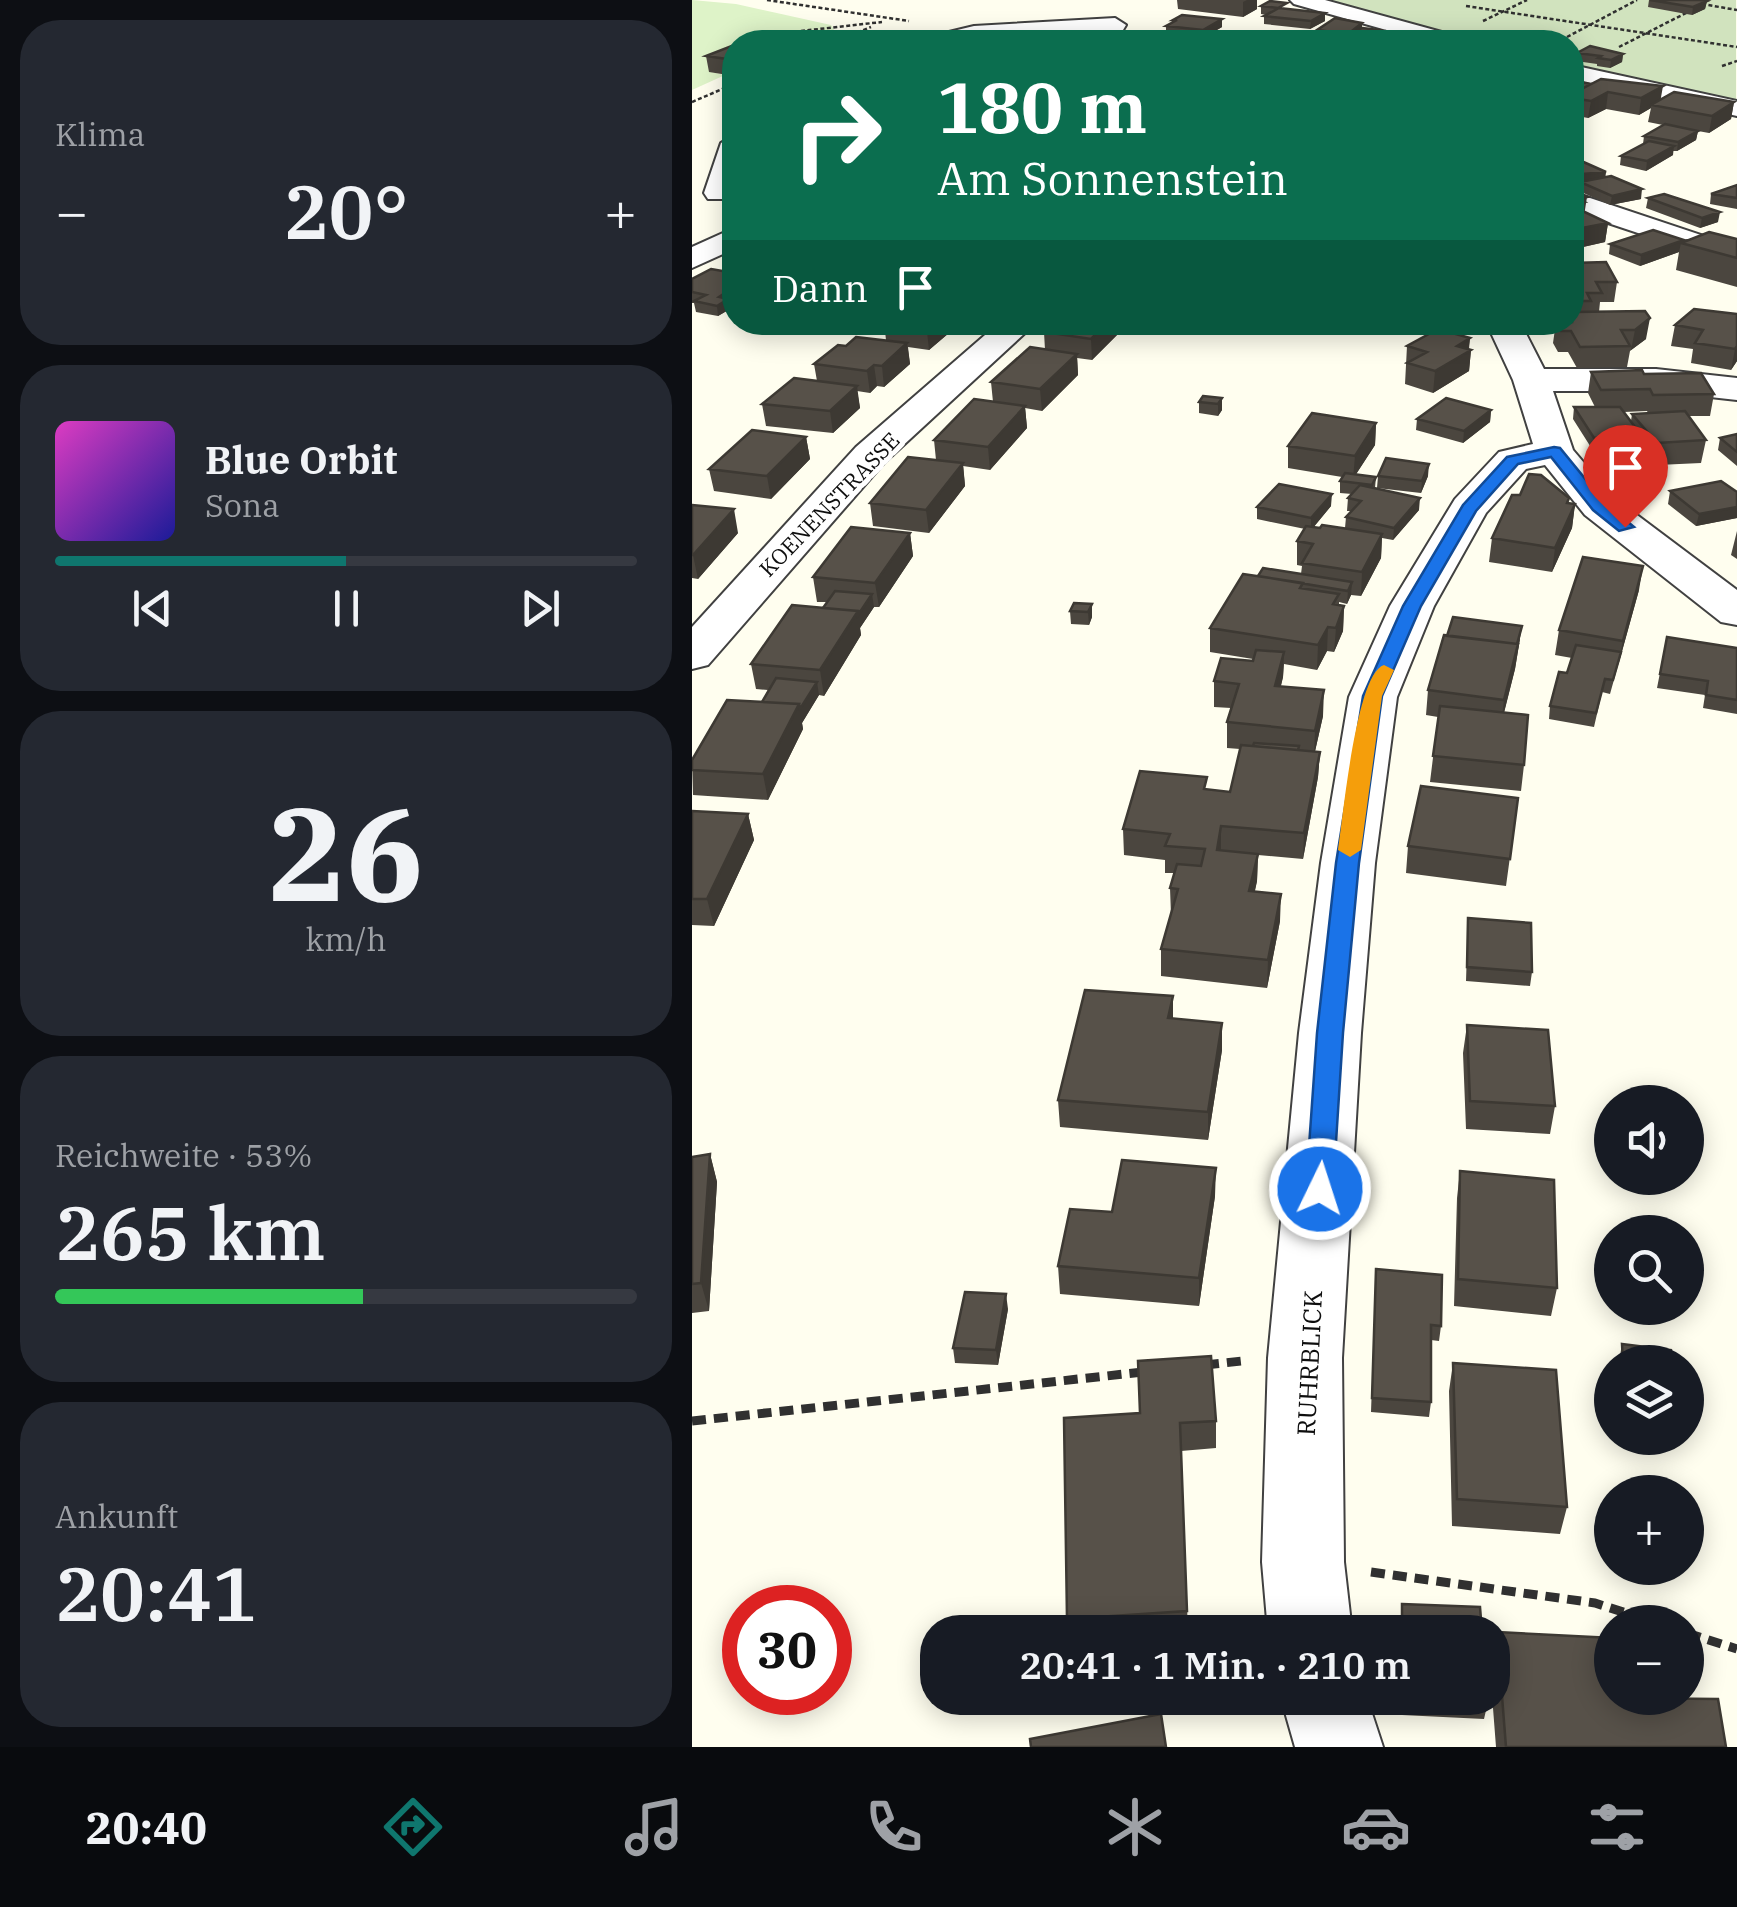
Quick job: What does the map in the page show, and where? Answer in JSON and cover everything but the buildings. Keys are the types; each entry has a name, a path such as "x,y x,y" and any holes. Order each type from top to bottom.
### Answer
{"street":[{"path":"1120,0 1111,11 1115,24 1122,30"},
{"path":"1300,0 1409,30"},
{"path":"1021,30 1115,24"},
{"path":"1584,75 1736,109"},
{"path":"1584,205 1736,257"},
{"path":"692,262 722,244"},
{"path":"692,262 722,269"},
{"name":"KOENENSTRASSE","path":"692,655 870,455 1007,335"},
{"path":"1509,335 1531,380 1554,452 1599,506 1736,612"},
{"path":"1531,380 1656,380 1736,388"},
{"name":"RUHRBLICK","path":"1308,1615 1303,1562 1306,1358 1330,1033 1348,863 1372,696 1412,606 1469,508 1513,460 1554,452"},
{"path":"1329,1715 1339,1747"}],"path":[{"path":"767,0 957,30"},
{"path":"1712,0 1702,4 1736,10"},
{"path":"1580,30 1635,1 1644,3"},
{"path":"1451,6 1492,8 1736,47"},
{"path":"1611,81 1646,66 1622,59 1615,51 1688,12"},
{"path":"862,30 891,18"},
{"path":"809,30 882,22"},
{"path":"692,102 722,89"},
{"path":"1193,1366 1306,1358"},
{"path":"692,1421 1154,1370"},
{"path":"1303,1562 1601,1605"},
{"path":"1704,1639 1736,1649"}],"green space":[{"path":"692,0 736,4 831,25 834,30 722,30 722,67 711,72 722,76 692,90"},
{"path":"1324,0 1736,0 1736,102 1584,68 1584,30 1433,30"}],"slow traffic":[{"path":"1350,850 1372,696 1384,670"}],"route":[{"path":"1320,1189 1330,1033 1348,863 1372,696 1412,606 1469,508 1513,460 1554,452 1599,506 1625,527"}]}
